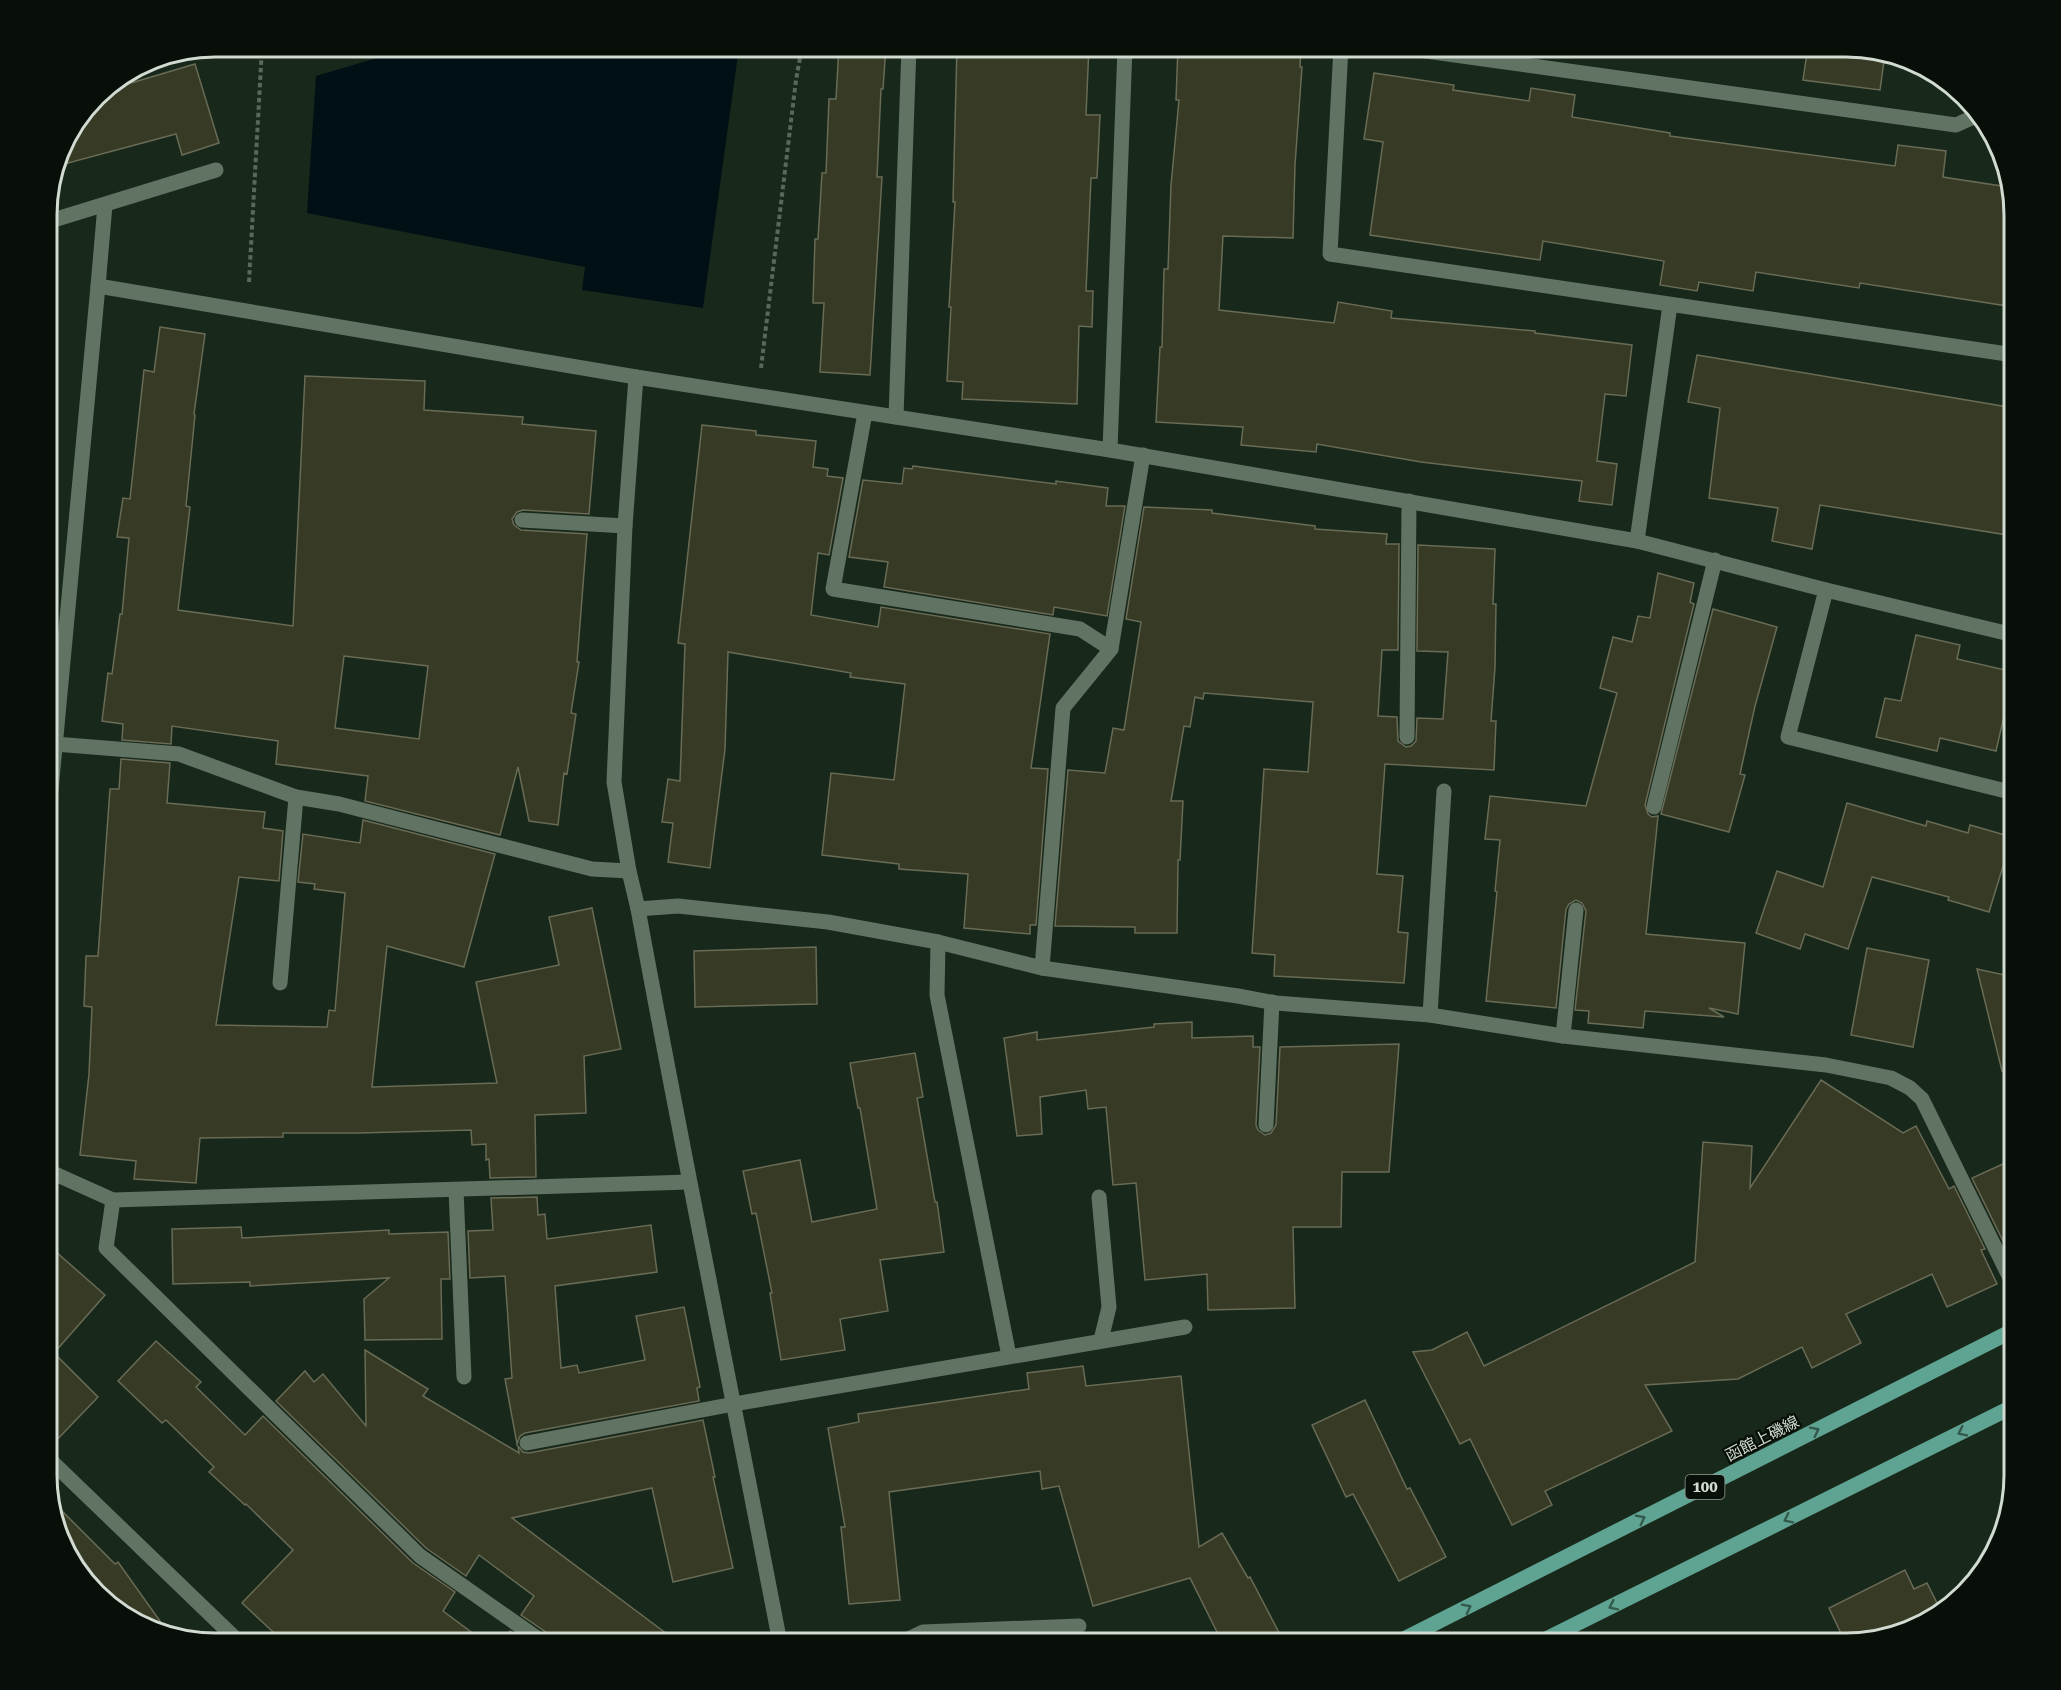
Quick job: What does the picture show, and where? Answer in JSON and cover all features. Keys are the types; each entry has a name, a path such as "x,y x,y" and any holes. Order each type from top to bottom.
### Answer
{"main road":[{"name":"函館上磯線","path":"1418,1633 2004,1335"},
{"path":"1560,1633 2004,1411"}],"street":[{"path":"896,417 909,57"},
{"path":"1110,450 1125,57"},
{"path":"1340,57 1330,254 2004,354"},
{"path":"1475,57 1956,125 1971,118"},
{"path":"57,219 216,170"},
{"path":"57,723 105,205"},
{"path":"98,286 636,377 1143,455 1637,541 2004,633"},
{"path":"1637,541 1670,305"},
{"path":"636,377 625,526 614,782 688,1182 778,1633"},
{"path":"865,413 833,589 1080,629 1111,649"},
{"path":"1042,968 1063,708 1111,649 1143,455"},
{"path":"1407,736 1409,501"},
{"path":"522,520 625,526"},
{"path":"1654,807 1715,560"},
{"path":"1826,590 1788,737 2004,791"},
{"path":"57,744 179,754 296,797 339,804 592,869 629,871"},
{"path":"1430,1015 1444,791"},
{"path":"280,983 296,797"},
{"path":"638,909 678,906 828,922 939,942 1042,968 1272,1002 1430,1015 1563,1036 1826,1065 1891,1078 1911,1088 1922,1099 2004,1266"},
{"path":"1563,1036 1576,910"},
{"path":"939,942 937,995 1009,1356"},
{"path":"1266,1125 1272,1002"},
{"path":"57,1175 113,1200 688,1182"},
{"path":"456,1190 465,1377"},
{"path":"1100,1197 1109,1307 1101,1340"},
{"path":"113,1200 106,1248 420,1556 528,1633"},
{"path":"527,1443 734,1404 1185,1327"},
{"path":"57,1467 229,1633"},
{"path":"921,1633 1079,1626"}],"path":[{"path":"248,310 261,57"},
{"path":"758,396 800,57"}],"shaded area":[{"path":"380,57 738,57 703,308 582,290 585,267 307,213 316,76"}],"building":[{"path":"838,57 885,57 883,89 881,89 877,177 882,177 870,375 820,372 824,303 813,303 815,239 818,239 822,173 826,173 829,99 836,99"},
{"path":"957,57 1089,57 1086,115 1100,115 1097,178 1091,178 1086,291 1093,291 1092,327 1079,326 1077,404 962,399 963,382 947,381 955,202 953,202"},
{"path":"1178,57 1300,57 1300,67 1302,67 1295,165 1293,238 1223,236 1219,310 1334,323 1338,302 1392,311 1391,318 1535,331 1535,333 1632,345 1626,396 1605,394 1597,461 1617,464 1612,505 1579,501 1582,481 1421,462 1317,444 1316,452 1241,445 1243,427 1156,422 1160,347 1162,347 1164,269 1168,269 1171,185 1179,100 1176,100"},
{"path":"1806,57 1857,57 1884,61 1880,90 1803,80"},
{"path":"195,64 219,143 182,155 176,134 65,164 78,136 90,119 103,103 126,84"},
{"path":"1374,73 1454,85 1453,90 1529,101 1531,88 1575,95 1572,117 1670,133 1670,136 1895,166 1898,145 1946,151 1943,177 2001,186 2004,215 2004,305 1860,283 1859,288 1756,272 1753,291 1699,282 1697,291 1660,285 1664,261 1543,241 1540,260 1370,235 1383,142 1364,139"},
{"path":"160,327 205,334 194,414 186,506 190,507 178,610 293,626 305,376 425,381 424,410 523,417 522,424 596,431 589,514 523,510 517,512 512,519 514,525 521,530 587,534 577,662 579,662 571,713 576,714 567,774 564,773 558,825 529,821 518,767 500,835 365,801 368,776 276,764 278,741 172,726 171,744 122,740 123,724 102,721 108,673 112,674 120,614 122,614 129,538 117,537 123,498 130,499 144,370 154,372","holes":["344,656 428,666 419,739 335,728"]},
{"path":"1697,355 2004,406 2004,534 1820,505 1812,549 1772,541 1778,508 1709,498 1720,408 1688,402"},
{"path":"702,425 756,431 756,435 816,441 813,467 828,469 827,476 843,478 829,555 818,553 811,615 878,627 881,607 1050,634 1031,768 1048,769 1036,925 1030,925 1030,934 964,928 968,874 899,869 899,864 822,855 831,773 894,780 905,684 850,677 851,673 728,652 725,749 710,868 668,862 673,823 662,822 668,779 680,781 685,644 678,643"},
{"path":"913,466 1056,484 1056,481 1108,488 1106,506 1125,506 1107,616 1054,607 1053,615 884,587 888,562 849,557 863,480 902,484 904,468 912,469"},
{"path":"1144,507 1212,510 1212,513 1315,526 1315,529 1387,534 1386,544 1399,544 1398,650 1382,650 1378,716 1397,717 1398,741 1406,747 1416,741 1417,718 1443,719 1448,652 1417,651 1418,545 1495,549 1493,604 1496,604 1495,667 1491,721 1496,721 1494,770 1385,764 1377,874 1403,876 1398,932 1408,933 1404,983 1274,976 1275,955 1252,953 1264,769 1308,772 1313,702 1204,693 1203,699 1195,697 1190,727 1184,726 1171,801 1183,801 1180,860 1178,860 1177,933 1135,933 1135,927 1055,926 1068,770 1105,773 1113,728 1124,730 1141,622 1126,619"},
{"path":"1658,573 1694,583 1690,602 1694,604 1645,805 1648,814 1652,817 1658,816 1646,934 1745,943 1738,1014 1709,1008 1724,1017 1645,1011 1643,1028 1588,1023 1589,1011 1575,1010 1586,911 1582,903 1576,900 1566,909 1556,1008 1486,1001 1500,840 1485,839 1490,796 1586,806 1617,693 1600,688 1613,637 1632,642 1638,616 1650,618"},
{"path":"1713,609 1777,627 1755,706 1740,774 1745,775 1729,832 1661,814"},
{"path":"1916,635 1960,645 1957,659 2004,670 2004,716 1996,751 1940,738 1937,751 1876,737 1885,698 1901,701"},
{"path":"121,759 170,763 167,803 265,812 263,828 283,831 279,881 239,877 216,1025 327,1027 329,1010 335,1011 345,893 314,889 315,884 298,882 303,834 360,843 363,820 495,854 464,967 387,946 372,1087 497,1083 476,982 559,965 549,917 592,908 621,1049 584,1056 586,1113 535,1115 536,1177 490,1178 489,1159 486,1160 486,1144 472,1145 471,1130 283,1133 283,1137 200,1138 196,1183 134,1179 136,1161 80,1155 89,1074 92,1007 84,1006 86,956 98,956 110,789 119,789"},
{"path":"1847,803 1926,826 1927,821 1968,833 1970,825 2004,835 2004,863 1989,912 1948,900 1949,897 1872,877 1848,949 1805,934 1800,949 1756,933 1777,871 1823,887"},
{"path":"816,947 817,1004 695,1007 694,951"},
{"path":"1867,948 1929,960 1913,1047 1851,1035"},
{"path":"1977,969 2004,975 2004,1071 2002,1071"},
{"path":"1192,1022 1192,1038 1253,1036 1253,1047 1260,1047 1256,1125 1258,1130 1265,1135 1271,1133 1276,1125 1280,1047 1399,1044 1389,1172 1342,1172 1341,1227 1293,1227 1295,1308 1208,1310 1207,1274 1145,1280 1136,1183 1113,1185 1106,1107 1088,1109 1086,1090 1040,1097 1042,1134 1017,1136 1004,1038 1037,1032 1037,1040 1154,1027 1154,1024"},
{"path":"915,1053 923,1097 917,1098 944,1252 880,1260 888,1311 840,1319 845,1350 781,1360 770,1293 772,1293 756,1213 752,1214 743,1171 800,1160 812,1222 877,1209 850,1063"},
{"path":"1821,1080 1903,1133 1916,1126 1949,1189 1954,1186 1985,1249 1981,1250 1997,1284 1947,1307 1932,1274 1846,1314 1861,1343 1812,1368 1802,1347 1738,1379 1645,1385 1672,1431 1545,1491 1552,1505 1512,1525 1470,1439 1460,1444 1413,1352 1432,1350 1467,1332 1484,1366 1695,1262 1703,1142 1752,1146 1750,1188"},
{"path":"2004,1164 2003,1241 1972,1178"},
{"path":"537,1197 538,1215 545,1214 547,1239 651,1225 657,1272 555,1286 561,1368 577,1365 579,1373 645,1360 636,1316 684,1307 700,1387 697,1388 699,1401 525,1433 520,1436 517,1444 505,1379 512,1378 505,1276 470,1278 468,1231 493,1230 491,1198"},
{"path":"241,1227 242,1238 389,1230 389,1234 448,1232 450,1279 441,1279 442,1339 365,1340 364,1299 389,1278 250,1286 250,1282 173,1284 172,1229"},
{"path":"57,1253 105,1295 57,1350"},
{"path":"156,1341 201,1382 196,1387 245,1435 263,1416 413,1563 455,1592 443,1611 473,1633 274,1633 242,1603 293,1550 209,1472 214,1467 166,1420 162,1423 118,1381"},
{"path":"365,1350 428,1389 423,1396 519,1453 518,1446 523,1452 529,1453 703,1420 733,1568 673,1582 652,1488 512,1518 666,1633 547,1633 521,1615 534,1596 479,1555 466,1576 426,1548 276,1401 305,1371 314,1382 323,1374 366,1426"},
{"path":"57,1356 98,1397 57,1440"},
{"path":"1083,1366 1086,1386 1181,1376 1199,1547 1222,1533 1248,1578 1250,1577 1279,1633 1218,1633 1190,1578 1093,1606 1059,1486 1042,1489 1040,1471 889,1492 900,1600 849,1604 841,1527 845,1527 828,1428 859,1422 858,1414 1029,1389 1027,1373"},
{"path":"1365,1400 1407,1489 1410,1488 1446,1557 1399,1581 1353,1494 1346,1497 1312,1425"},
{"path":"61,1510 115,1564 118,1562 162,1624 136,1612 111,1594 96,1579 73,1545"},
{"path":"1905,1570 1914,1589 1927,1583 1937,1603 1907,1621 1887,1628 1857,1633 1841,1633 1829,1608"}]}
